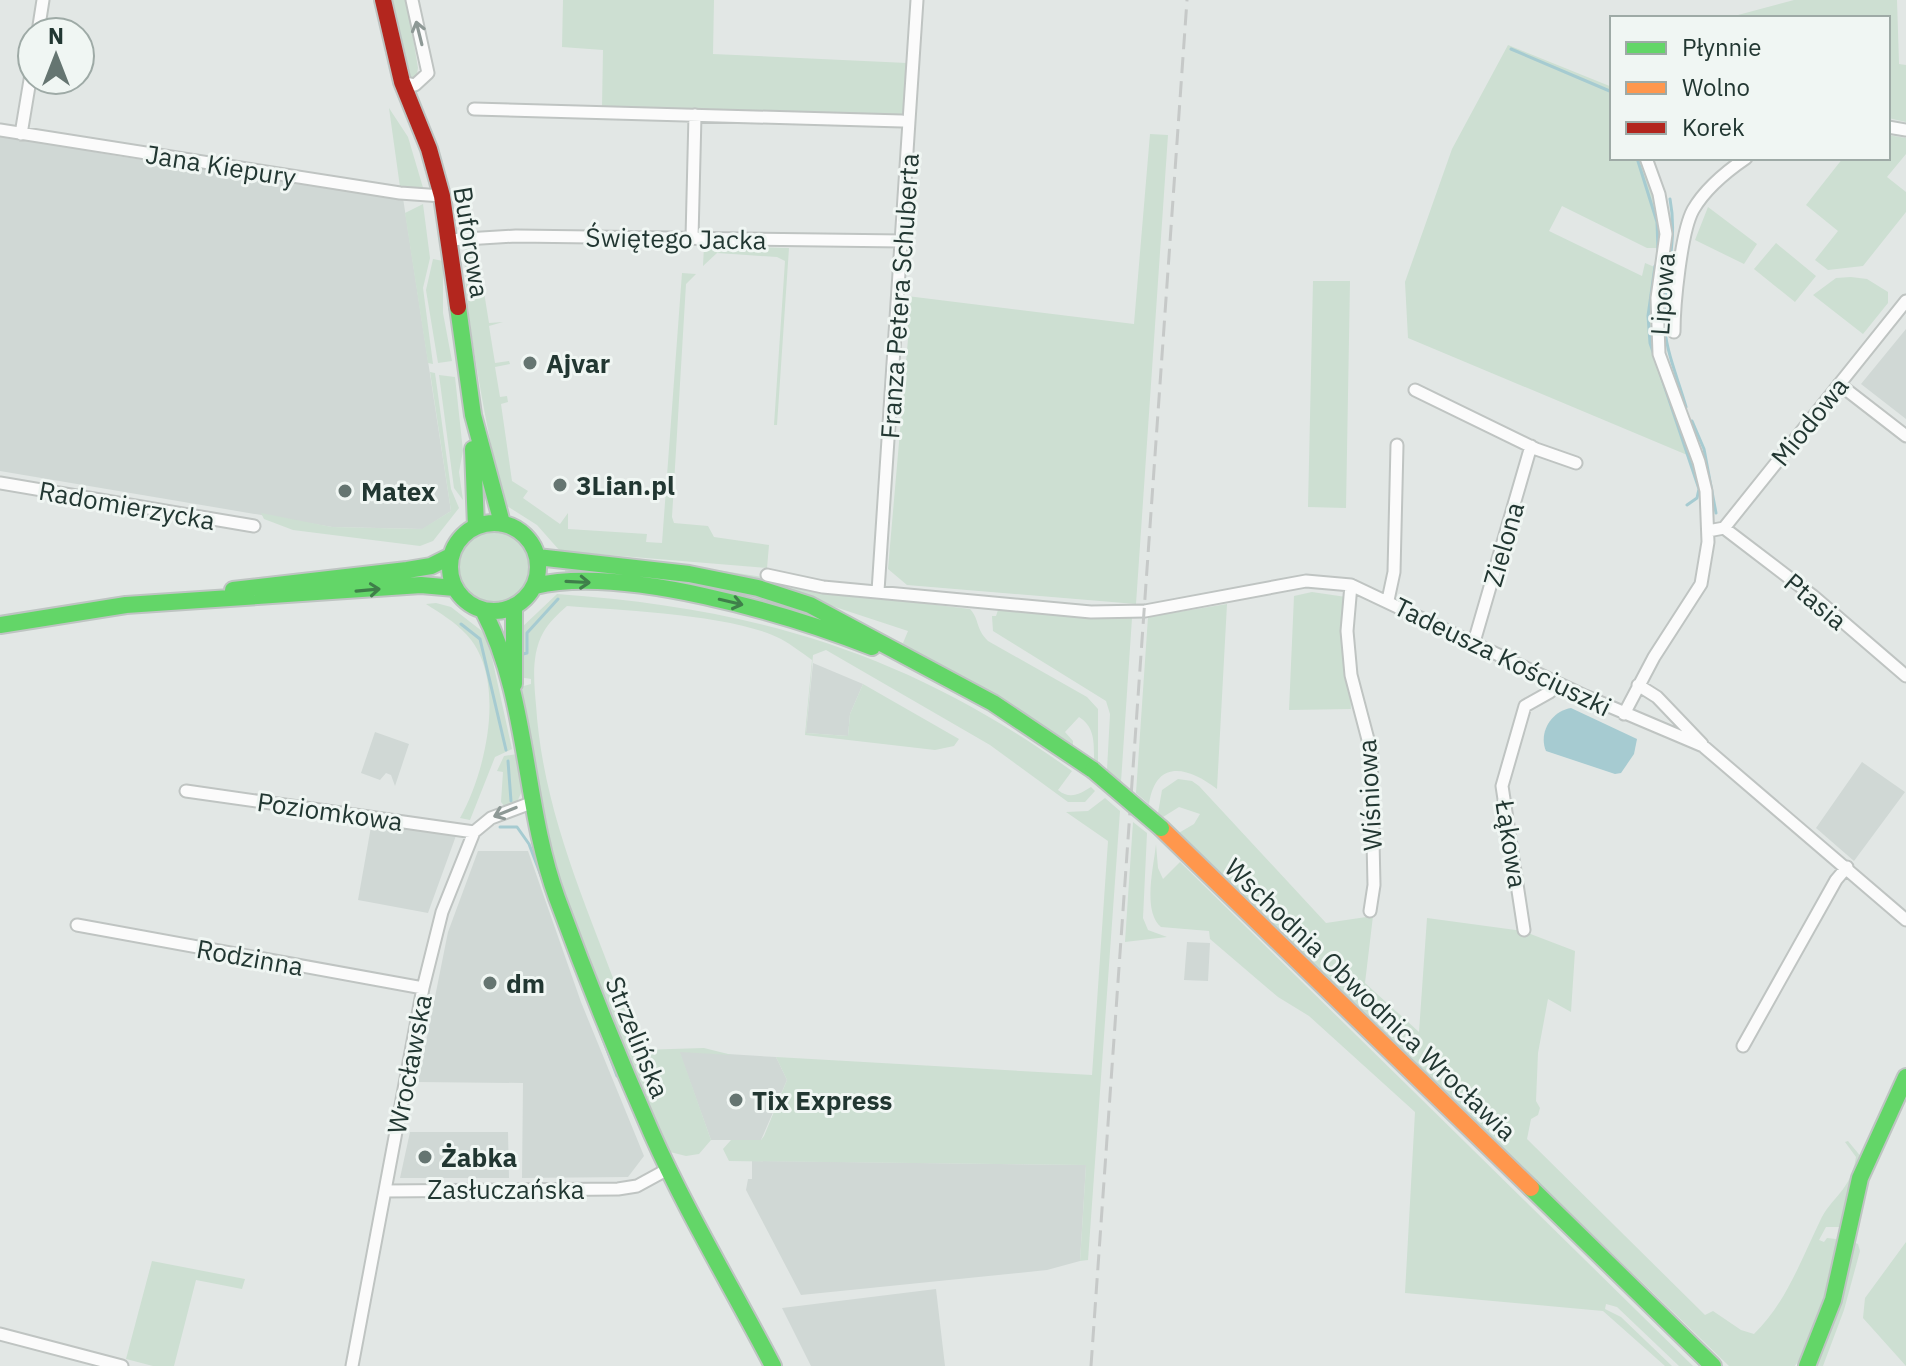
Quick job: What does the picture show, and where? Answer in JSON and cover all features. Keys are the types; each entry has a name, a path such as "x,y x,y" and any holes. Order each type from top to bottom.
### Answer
{"main road":[{"name":"Buforowa","path":"383,0 402,82 429,149 442,196 473,415 476,527"},
{"name":"Buforowa","path":"473,415 502,523"},
{"path":"0,625 277,583 431,566 451,556 464,535 476,527 502,523 525,535 537,557 535,586 514,606 483,610 463,598 455,588 451,556"},
{"name":"Wschodnia Obwodnica Wrocławia","path":"537,557 689,574 769,591 838,618 974,693 1093,770 1161,828 1713,1366"},
{"name":"Wschodnia Obwodnica Wrocławia","path":"535,586 560,581 621,585 698,595 766,610 844,635 974,693"},
{"path":"147,603 421,585 455,588"},
{"name":"Strzelińska","path":"514,606 514,706"},
{"name":"Strzelińska","path":"483,610 494,631 514,706 531,803 556,896 648,1124 773,1366"},
{"path":"1806,1363 1833,1300 1860,1178 1906,1077"}],"street":[{"path":"402,82 415,85 428,73 412,0"},
{"name":"Franza Petera Schuberta","path":"878,591 917,0"},
{"path":"21,134 27,96"},
{"path":"474,109 902,121"},
{"path":"692,238 695,115"},
{"name":"Jana Kiepury","path":"0,130 400,193 442,196"},
{"name":"Lipowa","path":"1647,160 1659,194 1666,234 1657,298 1659,354 1699,462 1707,526"},
{"path":"1674,332 1675,299 1692,212 1710,188 1744,160"},
{"name":"Świętego Jacka","path":"449,240 486,236 903,241"},
{"name":"Miodowa","path":"1724,528 1906,301"},
{"path":"1839,384 1906,436"},
{"path":"1415,390 1531,446 1576,463"},
{"path":"1388,600 1394,572 1397,445"},
{"name":"Zielona","path":"1474,642 1531,446"},
{"name":"Radomierzycka","path":"0,483 254,526"},
{"path":"1624,714 1638,685 1701,584 1707,526 1724,528"},
{"name":"Ptasia","path":"1724,528 1813,596 1906,676"},
{"name":"Tadeusza Kościuszki","path":"767,575 823,587 1036,609 1145,611 1306,581 1351,585 1624,714 1703,746 1906,920"},
{"name":"Wiśniowa","path":"1351,585 1349,662 1371,751 1374,885 1370,911"},
{"name":"Łąkowa","path":"1524,930 1502,786 1503,772 1519,715 1525,706 1550,692 1556,682"},
{"path":"1638,685 1657,697 1703,746"},
{"name":"Poziomkowa","path":"186,791 474,832"},
{"path":"474,832 491,818 531,803"},
{"name":"Wrocławska","path":"352,1366 423,988 447,896 474,832"},
{"path":"1743,1046 1836,880 1847,867"},
{"name":"Rodzinna","path":"77,925 423,988"},
{"name":"Zasłuczańska","path":"385,1191 618,1189 637,1186 670,1168"},
{"path":"0,1334 122,1366"}],"shaded area":[{"path":"0,135 117,156 403,198 451,511 423,529 332,527 0,471"},
{"path":"1906,329 1906,419 1861,384"},
{"path":"813,663 863,684 850,714 848,736 806,733"},
{"path":"375,732 409,744 395,786 391,775 386,773 380,780 361,773"},
{"path":"1862,762 1905,792 1854,861 1816,828"},
{"path":"372,821 457,833 428,913 358,900"},
{"path":"478,851 528,851 581,1002 644,1156 628,1177 522,1178 523,1083 418,1082 448,932"},
{"path":"1187,942 1210,943 1208,981 1184,980"},
{"path":"679,1051 776,1057 787,1080 761,1140 711,1140"},
{"path":"410,1132 508,1132 509,1178 400,1178"},
{"path":"752,1161 1086,1165 1080,1261 1047,1270 801,1295 746,1190 748,1179 752,1179"},
{"path":"936,1289 945,1366 811,1366 782,1308"}],"green space":[{"path":"390,0 407,0 418,68 416,79 410,80"},
{"path":"563,0 714,0 713,54 907,63 906,115 602,107 603,50 562,47"},
{"path":"1794,0 1897,0 1899,64 1906,65 1906,122 1890,118 1890,16 1738,15"},
{"path":"1508,45 1610,86 1610,160 1642,160 1654,196 1661,248 1647,248 1562,206 1549,231 1642,276 1645,263 1657,268 1652,341 1692,457 1408,338 1405,282 1452,149"},
{"path":"389,108 408,137 424,191 400,187"},
{"path":"1150,134 1168,135 1136,604 907,585 888,569 908,339 907,296 1134,324"},
{"path":"1890,135 1906,138 1906,154 1887,177 1906,192 1906,212 1863,266 1828,270 1815,260 1838,231 1806,205 1841,160 1890,160"},
{"path":"423,204 430,258 423,288 433,364 428,363 405,213"},
{"path":"1708,207 1757,244 1744,264 1695,240"},
{"path":"476,242 473,249 478,286 483,286 489,323 503,322 489,326 495,363 509,361 510,364 495,367 500,397 507,396 508,402 501,404 512,481 528,491 523,498 560,524 568,513 568,529 647,534 646,542 662,543 682,273 696,274 686,284 672,517 674,523 708,526 714,537 769,545 767,568 560,551 537,525 507,506 485,416 466,290 467,244"},
{"path":"1776,243 1816,276 1795,302 1754,269"},
{"path":"704,246 789,248 777,425 774,425 785,261 777,257 717,253 703,266"},
{"path":"433,259 443,261 443,313 452,361 438,363 426,290"},
{"path":"1836,278 1867,279 1888,292 1888,303 1863,334 1813,295"},
{"path":"1313,281 1350,281 1346,508 1308,507"},
{"path":"430,372 435,373 451,489 459,508 433,541 420,546 293,530 264,519 261,513 332,527 422,529 451,511"},
{"path":"439,375 455,377 463,451 459,472 463,500 454,488"},
{"path":"494,531 514,537 524,547 530,567 524,587 514,597 494,603 474,597 464,587 458,567 464,547 474,537"},
{"path":"566,554 664,562 763,577 821,591 970,609 988,641 1087,697 1098,709 1098,764 1094,760 1091,731 1079,717 1065,732 1073,741 1073,747 1033,719 879,634 903,643 908,631 759,582"},
{"path":"565,568 723,586 782,601 799,610 565,575"},
{"path":"1312,592 1346,597 1351,709 1289,710 1294,596"},
{"path":"557,594 698,611 764,625 828,644 889,667 1011,730 1072,771 1058,790 1062,793 1075,795 1091,787 1095,791 1085,802 1068,802 990,745 826,650 813,655 806,733 848,736 850,714 863,684 959,739 954,746 935,750 805,735 812,660 781,639 736,624 707,619 567,606 560,612 543,633 535,659 541,751 562,838 639,1050 704,1048 732,1055 680,1052 711,1140 699,1154 686,1156 670,1152 572,925 536,804 524,745 520,687 531,684 531,679 519,677 519,630"},
{"path":"426,604 451,607 487,635 512,749 495,757 470,820 460,818 478,776 484,751 489,699 486,675 479,653 466,634"},
{"path":"1227,604 1217,789 1185,772 1166,773 1153,789 1149,804 1136,793 1148,617"},
{"path":"998,610 1132,618 1121,782 1107,770 1110,714 1106,701 993,631 992,616 996,616"},
{"path":"517,754 522,791 517,802 505,807 501,802 503,772 497,771 504,756"},
{"path":"1178,779 1192,781 1199,786 1326,923 1373,916 1365,983 1419,1032 1427,918 1523,931 1575,951 1571,1012 1548,999 1538,1053 1536,1101 1540,1108 1538,1115 1531,1119 1527,1139 1705,1315 1713,1311 1741,1330 1754,1334 1765,1322 1792,1280 1824,1213 1850,1178 1856,1157 1845,1142 1848,1141 1862,1158 1841,1227 1826,1227 1819,1240 1836,1239 1834,1272 1819,1322 1795,1366 1729,1366 1177,834 1194,824 1200,814 1179,807 1163,817 1158,813 1162,790"},
{"path":"1105,798 1120,811 1088,1260 1080,1261 1086,1165 729,1161 723,1149 731,1140 761,1140 764,1136 787,1080 776,1057 1092,1075 1108,841 1066,812 1088,811"},
{"path":"1133,822 1147,833 1143,918 1148,930 1167,937 1125,942"},
{"path":"1156,844 1158,868 1163,879 1180,862 1693,1366 1679,1366 1617,1307 1606,1304 1605,1309 1621,1317 1672,1366 1665,1366 1603,1311 1405,1293 1415,1112 1309,1016 1278,997 1210,939 1209,931 1161,927 1155,920 1151,900"},
{"path":"1853,1242 1858,1244 1860,1251 1844,1310 1823,1366 1816,1366 1839,1311"},
{"path":"1906,1242 1906,1366 1863,1318 1865,1298"},
{"path":"152,1261 245,1279 242,1289 196,1280 174,1366 153,1366 126,1359"}],"water":[{"path":"1571,708 1637,739 1634,754 1621,773 1615,774 1546,751 1544,737 1548,724 1558,713"}],"waterway":[{"path":"1511,49 1610,91"},
{"path":"1638,160 1657,222 1658,250"},
{"path":"1670,199 1673,229 1664,317 1669,351 1686,407"},
{"path":"1655,266 1648,316 1650,343 1699,489 1697,498 1687,505"},
{"path":"1692,421 1704,449 1716,513"},
{"path":"523,654 527,653 527,633 558,599"},
{"path":"461,624 480,639 506,750"},
{"path":"508,761 511,801"},
{"path":"500,827 517,827 529,844 617,1076"}],"railway":[{"path":"1091,1366 1187,0"}],"traffic: fast":[{"path":"458,307 473,415 502,523"},
{"path":"473,449 476,527"},
{"path":"494,523 511,526 525,536 535,550 538,567 535,584 525,598 511,608 494,611 477,608 463,598 453,584 450,567 453,550 463,536 477,526 494,523"},
{"path":"233,590 407,570 431,566 451,556"},
{"path":"537,557 689,574 758,588 810,605 993,703 1093,770"},
{"path":"535,586 571,581 658,587 752,608 872,647"},
{"path":"0,625 126,605 421,585 455,588"},
{"path":"514,606 514,684"},
{"path":"483,610 498,644 518,715 546,863 579,957 666,1163 773,1366"},
{"path":"1093,770 1161,828"},
{"path":"1807,1366 1833,1300 1860,1178 1906,1077"},
{"path":"1531,1188 1713,1366"}],"traffic: slow":[{"path":"1161,828 1531,1188"}],"traffic: jam":[{"path":"383,0 402,82 429,149 442,196 458,307"}],"place":[{"name":"Ajvar","path":"530,363"},
{"name":"3Lian.pl","path":"560,485"},
{"name":"Matex","path":"345,491"},
{"name":"dm","path":"490,983"},
{"name":"Tix Express","path":"736,1100"},
{"name":"Żabka","path":"425,1157"}]}
